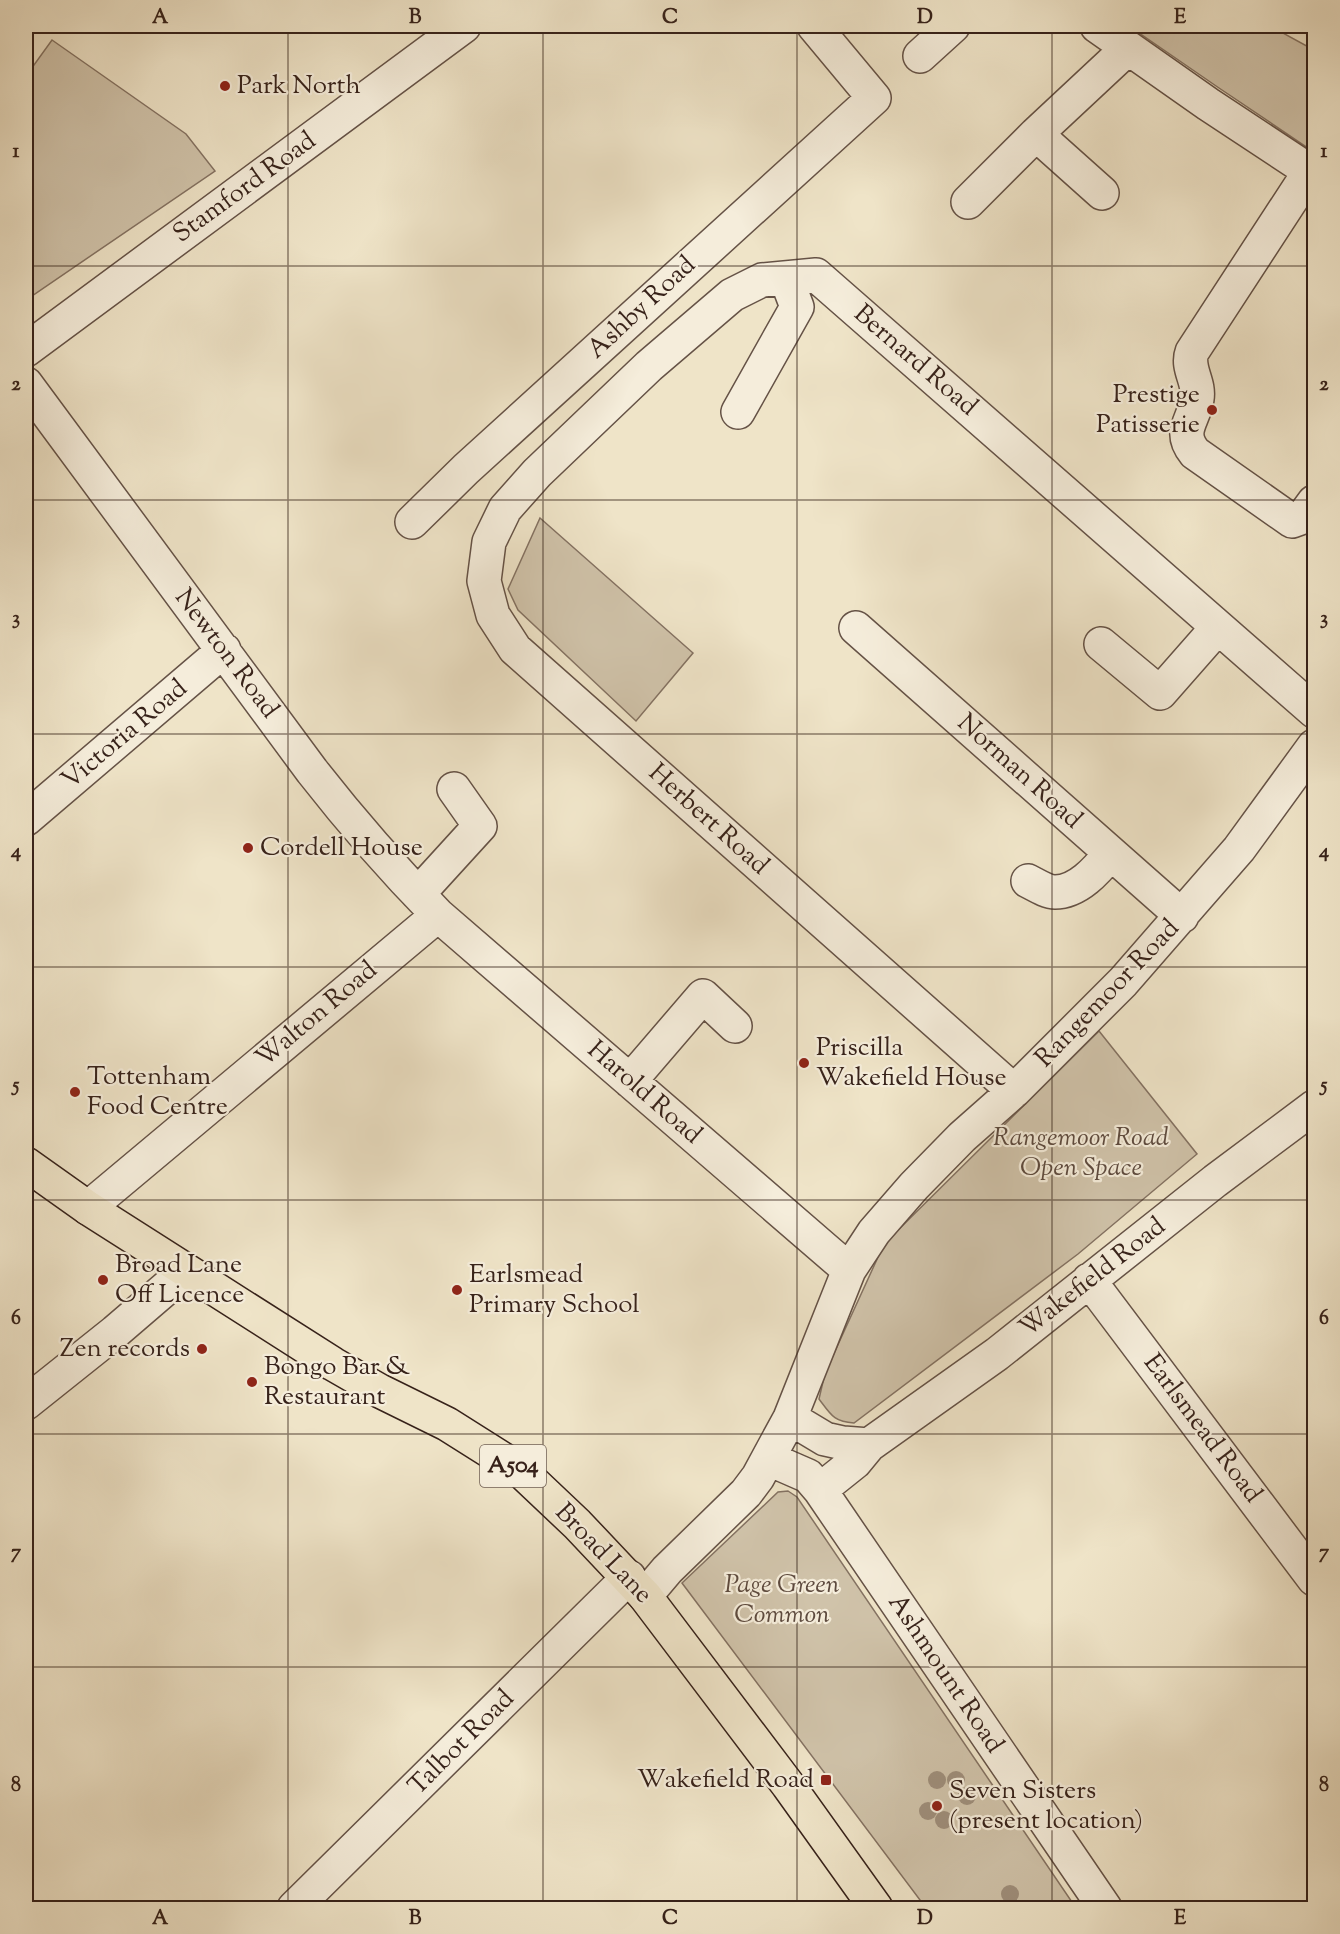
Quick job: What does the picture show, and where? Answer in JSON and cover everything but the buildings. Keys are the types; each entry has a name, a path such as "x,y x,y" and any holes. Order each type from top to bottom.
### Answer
{"main road":[{"name":"Broad Lane","path":"26,1164 88,1208 333,1364 380,1391 447,1424 511,1464 577,1524 637,1586 788,1785 876,1908"}],"street":[{"name":"Stamford Road","path":"26,350 464,26"},
{"name":"Ashby Road","path":"412,522 501,437 874,98 814,26"},
{"path":"920,56 952,26"},
{"path":"1097,26 1127,49 1312,173 1192,352 1189,360 1197,383 1197,399 1186,433 1187,441 1194,453 1292,521 1303,517 1314,502"},
{"path":"969,202 1036,134 1127,49"},
{"path":"1036,134 1102,193"},
{"name":"Bernard Road","path":"505,509 537,473 649,366 732,295 762,280 816,275 1314,711"},
{"path":"738,412 797,307 786,278"},
{"name":"Newton Road","path":"26,384 127,524 224,650 312,771 355,826 428,905"},
{"name":"Herbert Road","path":"505,509 489,542 484,581 493,615 515,649 1014,1091"},
{"path":"1101,644 1160,693 1218,627"},
{"name":"Norman Road","path":"856,628 1182,916"},
{"name":"Victoria Road","path":"26,819 224,650"},
{"name":"Rangemoor Road","path":"790,1418 849,1270 874,1232 914,1186 962,1137 1014,1091 1123,982 1239,849 1314,746"},
{"name":"Walton Road","path":"88,1208 428,905 480,826 454,789"},
{"path":"1028,881 1054,892 1071,888 1094,872 1110,854"},
{"name":"Harold Road","path":"428,905 849,1270"},
{"path":"630,1081 703,996 735,1026"},
{"name":"Wakefield Road","path":"820,1490 855,1462 868,1445 997,1354 1215,1181 1314,1107"},
{"path":"26,1403 115,1332 186,1271"},
{"name":"Earlsmead Road","path":"1089,1280 1314,1579"},
{"path":"637,1586 667,1570 746,1493 769,1459 790,1418 825,1439 868,1445"},
{"name":"Ashmount Road","path":"769,1459 808,1476 820,1490 1105,1908"},
{"name":"Talbot Road","path":"294,1908 637,1586"}],"green space":[{"path":"1129,26 1270,26 1314,50 1314,152 1219,88"},
{"path":"52,40 186,134 215,171 26,300 26,76"},
{"path":"540,518 693,653 636,721 518,610 508,589"},
{"name":"Rangemoor Road Open Space","path":"1099,1031 1197,1154 1078,1254 854,1423 834,1417 819,1399 825,1373 884,1244"},
{"name":"Page Green Common","path":"788,1491 797,1497 1076,1908 926,1908 682,1583 778,1492"}],"railway":[{"path":"1300,26 1314,34"}],"place":[{"name":"Park North","path":"225,86"},
{"name":"Prestige Patisserie","path":"1212,410"},
{"name":"Cordell House","path":"248,848"},
{"name":"Priscilla Wakefield House","path":"804,1063"},
{"name":"Tottenham Food Centre","path":"75,1092"},
{"name":"Broad Lane Off Licence","path":"103,1280"},
{"name":"Earlsmead Primary School","path":"457,1290"},
{"name":"Zen records","path":"202,1349"},
{"name":"Bongo Bar & Restaurant","path":"252,1382"},
{"name":"Wakefield Road","path":"826,1780"},
{"name":"Seven Sisters (present location)","path":"937,1806"}]}
